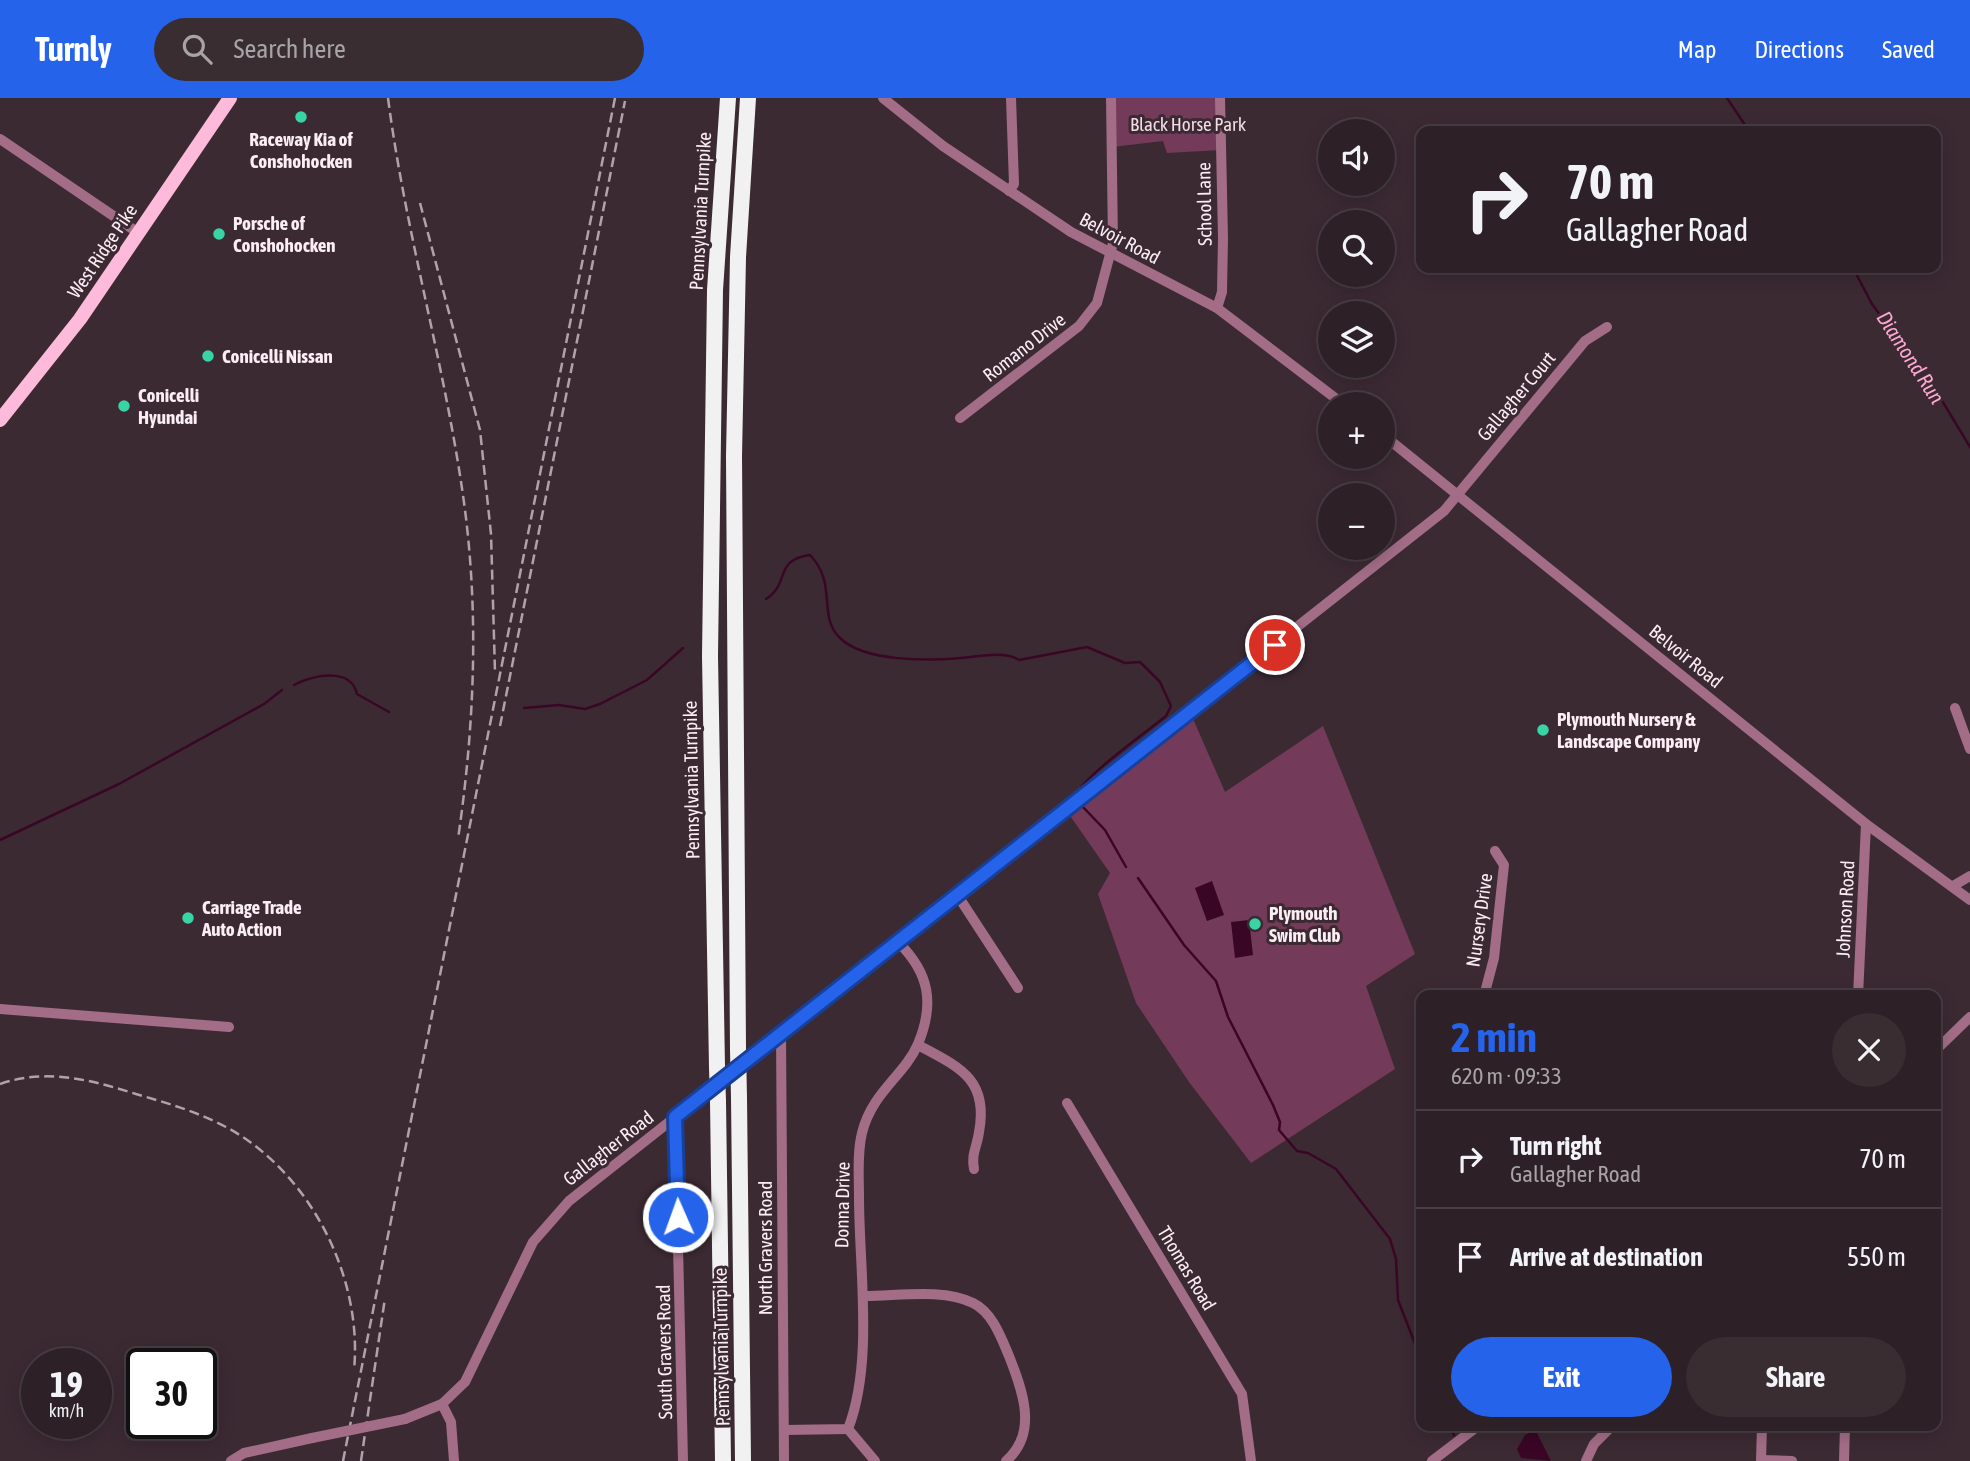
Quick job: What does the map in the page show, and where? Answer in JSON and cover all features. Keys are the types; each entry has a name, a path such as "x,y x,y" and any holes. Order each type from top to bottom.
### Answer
{"highway":[{"name":"Pennsylvania Turnpike","path":"723,1461 710,656 716,290 728,98"},
{"name":"Pennsylvania Turnpike","path":"743,1461 734,456 738,257 748,98"}],"main road":[{"name":"West Ridge Pike","path":"0,420 75,326 230,98"}],"street":[{"name":"Belvoir Road","path":"883,98 934,139 1009,191 1111,255 1217,308 1327,392"},
{"path":"1009,191 1014,184 1011,98"},
{"name":"Romano Drive","path":"960,418 1079,326 1103,290 1114,243 1111,98"},
{"name":"School Lane","path":"1217,308 1222,292 1223,238 1220,98"},
{"path":"0,139 137,232"},
{"name":"Gallagher Court","path":"1457,493 1585,341 1607,327"},
{"name":"Belvoir Road","path":"1395,444 1866,824 1970,900"},
{"name":"Gallagher Road","path":"231,1461 244,1452 405,1419 442,1404 465,1382 474,1367 533,1242 553,1216 602,1172 899,943 1444,511 1457,493"},
{"path":"1955,708 1970,749"},
{"name":"Johnson Road","path":"1858,990 1866,824"},
{"name":"Nursery Drive","path":"1486,990 1494,958 1504,865 1495,851"},
{"path":"1952,886 1970,876"},
{"path":"958,896 1018,988"},
{"name":"Donna Drive","path":"848,1429 856,1408 865,1296 859,1265 861,1134 871,1106 918,1045 928,1000 926,979 916,960 899,943"},
{"path":"0,1009 229,1027"},
{"path":"1941,1045 1966,1021 1970,1034"},
{"name":"North Gravers Road","path":"781,1034 784,1461"},
{"path":"918,1045 959,1068 979,1090 983,1114 971,1156 974,1169"},
{"name":"Thomas Road","path":"1067,1103 1242,1394 1251,1461"},
{"name":"South Gravers Road","path":"675,1117 683,1461"},
{"path":"865,1296 956,1297 974,1303 987,1314 1000,1334 1022,1387 1026,1413 1023,1433 1006,1461"},
{"path":"442,1404 451,1422 454,1461"},
{"path":"784,1430 848,1429 875,1461"},
{"path":"1432,1461 1471,1431"},
{"path":"1586,1461 1594,1444 1607,1431"},
{"path":"1762,1431 1761,1461 1792,1461"},
{"path":"1844,1461 1845,1431"}],"green space":[{"name":"Black Horse Park","path":"1111,98 1220,98 1221,150 1167,153 1163,141 1112,147"},
{"name":"Plymouth Swim Club","path":"1190,712 1225,792 1323,726 1415,954 1366,986 1395,1069 1251,1163 1189,1082 1136,1003 1098,894 1110,873 1066,810"}],"shaded area":[{"path":"1212,881 1224,915 1207,921 1195,888"},
{"path":"1249,920 1253,955 1235,958 1231,922"},
{"path":"1537,1433 1551,1461 1521,1458 1517,1449 1525,1435"}],"waterway":[{"name":"Diamond Run","path":"1727,98 1746,126"},
{"name":"Diamond Run","path":"1856,273 1872,304 1938,394 1970,447"},
{"path":"766,599 774,593 786,567 791,562 810,555 823,577 833,629 851,646 865,652 915,659 1006,655 1019,660 1087,647 1125,663 1140,662 1160,682 1171,706 1166,716 1089,778 1076,796"},
{"path":"524,708 559,705 585,709 600,704 647,680 683,648"},
{"path":"294,685 321,676 340,677 353,685 357,694 389,712"},
{"path":"0,840 119,784 264,704 282,690"},
{"path":"1082,806 1105,830 1126,867"},
{"path":"1138,878 1184,945 1216,981 1228,1017 1273,1105 1280,1122 1279,1130 1297,1151 1308,1153 1336,1169 1390,1239 1396,1259 1398,1300 1416,1346"},
{"path":"1452,1431 1454,1435"}],"railway":[{"path":"388,98 405,202 448,407 469,551 473,674 468,757 458,839"},
{"path":"343,1461 615,98"},
{"path":"500,726 625,101"},
{"path":"420,203 480,430 491,534 495,672"},
{"path":"0,1084 17,1079 52,1076 103,1084 171,1104 204,1117 226,1127 256,1147 283,1171 306,1199 325,1230 340,1264 350,1299 355,1335 354,1370"},
{"path":"361,1461 385,1298"}],"place":[{"name":"Raceway Kia of Conshohocken","path":"301,117"},
{"name":"Porsche of Conshohocken","path":"219,234"},
{"name":"Conicelli Nissan","path":"208,356"},
{"name":"Conicelli Hyundai","path":"124,406"},
{"name":"Plymouth Nursery & Landscape Company","path":"1543,730"},
{"name":"Carriage Trade Auto Action","path":"188,918"},
{"name":"Plymouth Swim Club","path":"1255,924"}],"route":[{"path":"678,1217 675,1117 1275,645"}]}
